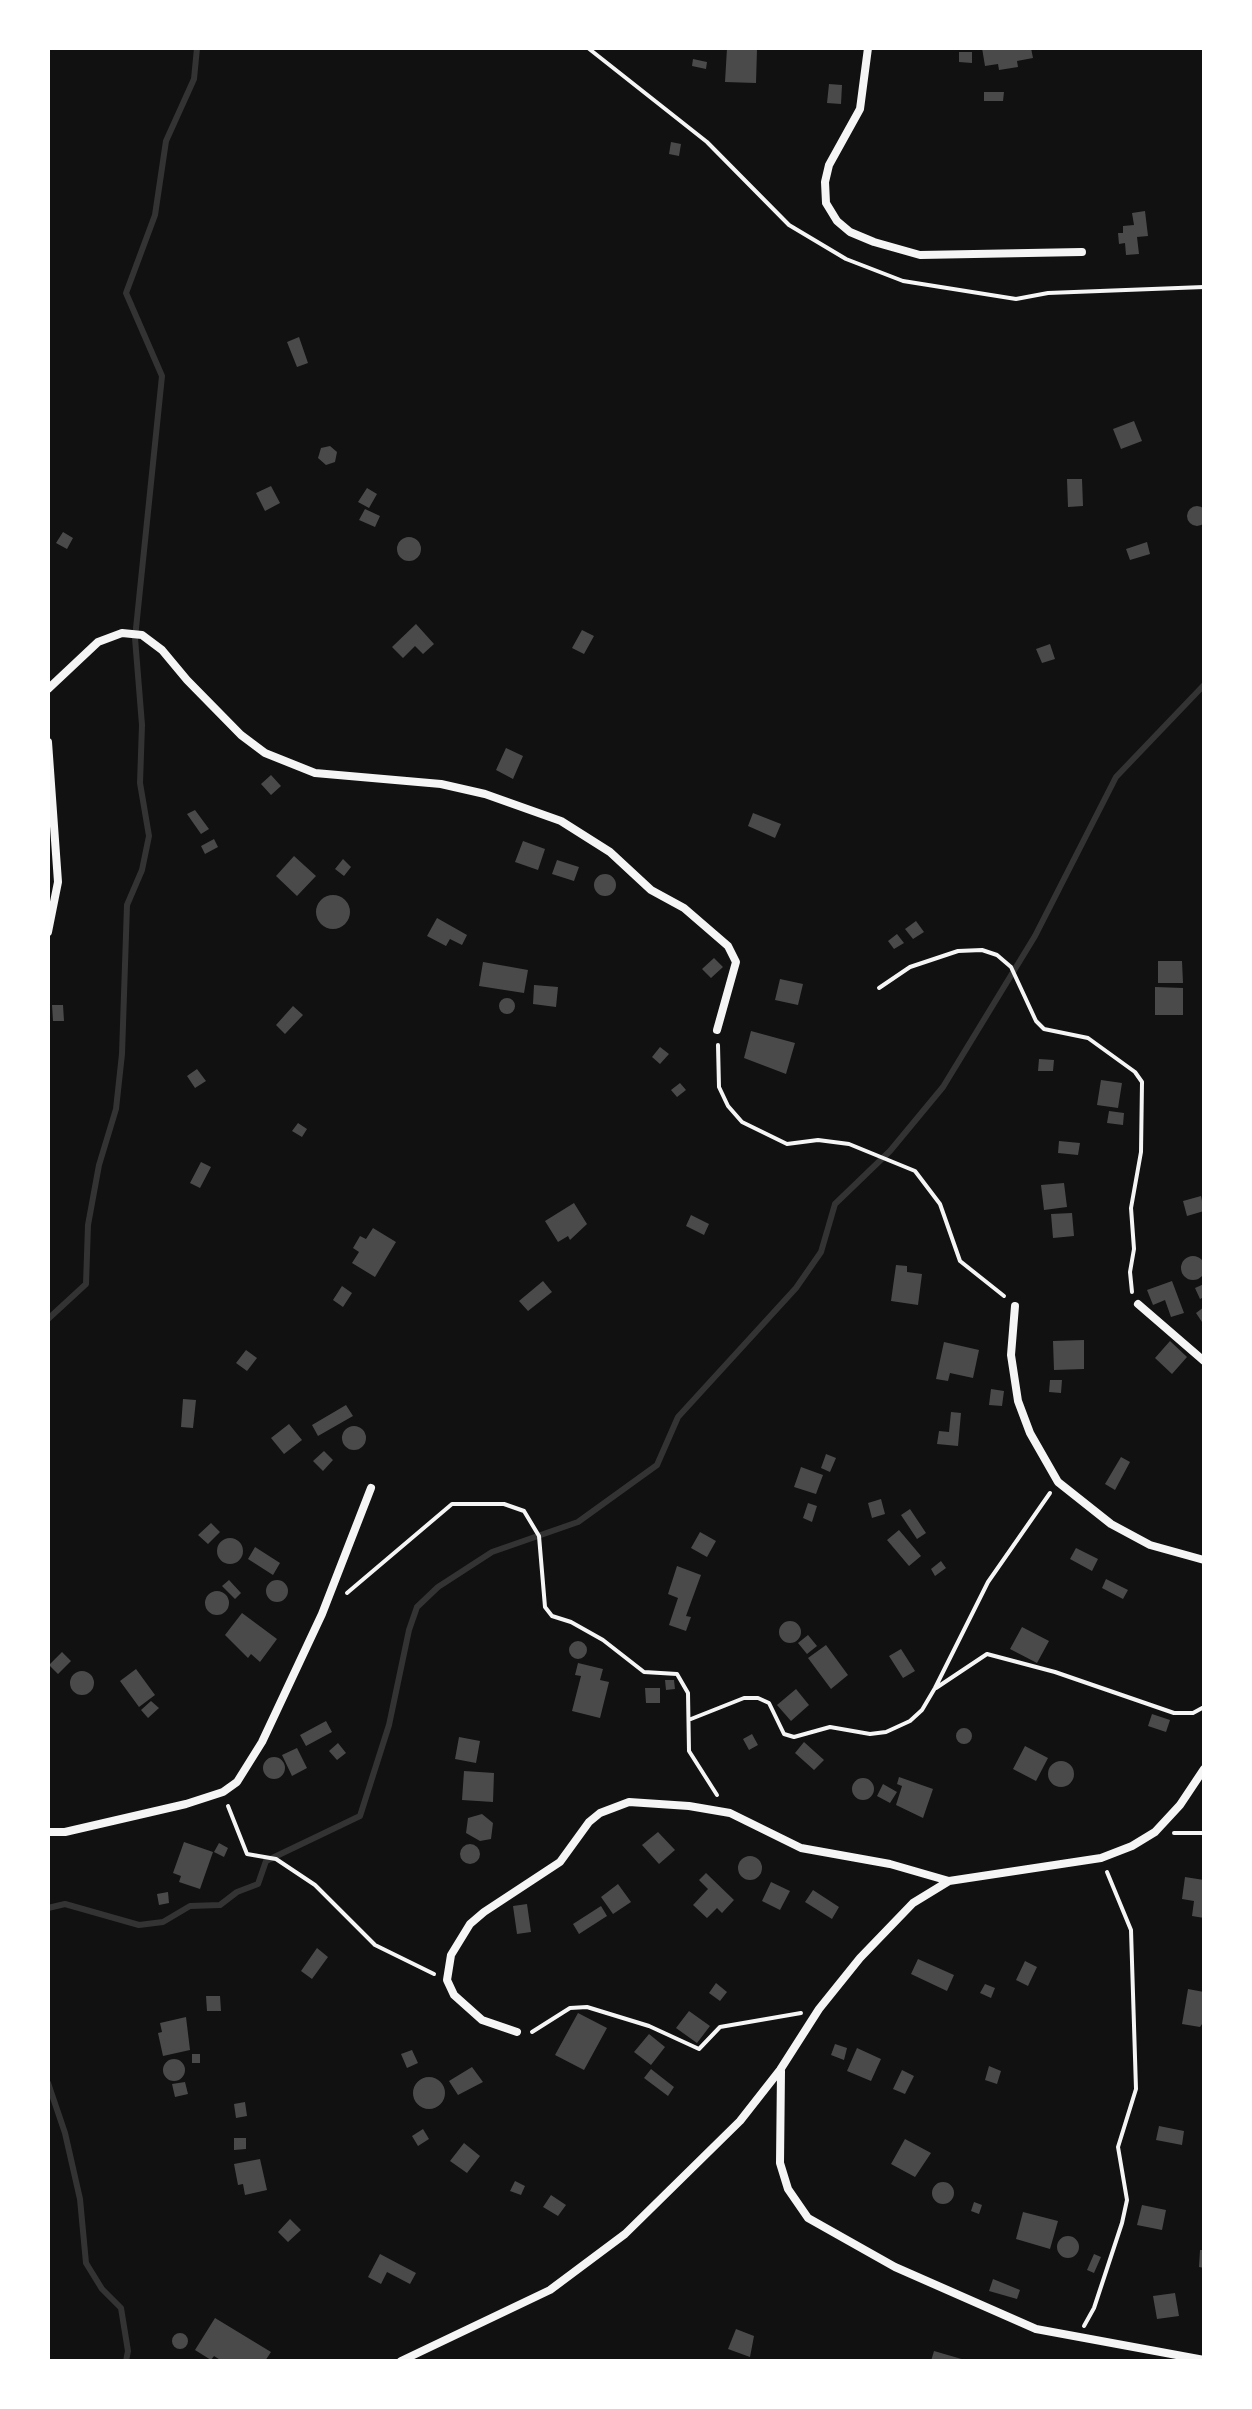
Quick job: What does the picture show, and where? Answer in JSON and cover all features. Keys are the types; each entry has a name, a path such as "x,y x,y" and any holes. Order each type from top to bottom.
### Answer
{"street":[{"path":"868,48 860,109 829,165 825,182 826,203 837,221 850,232 874,242 920,255 1082,252"},
{"path":"48,689 98,642 122,633 142,635 162,650 241,735 279,760 315,773 441,784 485,794 561,821 610,852 651,890 684,908 728,946 736,962 717,1030"},
{"path":"48,742 58,882 48,932"},
{"path":"1138,1304 1204,1361"},
{"path":"1015,1306 1011,1355 1018,1401 1030,1433 1058,1482 1111,1524 1150,1545 1204,1560"},
{"path":"48,1832 91,1827 223,1792 247,1769 322,1614 371,1488"},
{"path":"401,2361 574,2275 625,2234 704,2160 780,2070 819,2009 860,1958 913,1903 949,1881 1101,1858 1155,1832 1180,1805 1204,1769"},
{"path":"517,2032 497,2027 467,2010 447,1980 451,1955 470,1924 560,1862 589,1822 600,1813 629,1802 689,1806 730,1813 801,1848 909,1869 949,1881"},
{"path":"780,2070 780,2163 788,2189 808,2218 895,2267 1036,2329 1204,2360"}],"path":[{"path":"588,48 707,142 789,225 846,259 903,281 1016,299 1048,293 1204,287"},
{"path":"879,988 910,967 958,951 982,950 997,955 1011,967 1036,1021 1044,1029 1088,1038 1135,1072 1142,1082 1141,1152 1133,1187 1134,1249 1130,1289 1138,1304"},
{"path":"717,1030 719,1087 728,1106 742,1122 787,1144 818,1140 849,1144 915,1171 940,1204 960,1261 1015,1306"},
{"path":"691,1719 744,1698 758,1698 769,1703 784,1734 794,1737 830,1727 870,1734 886,1732 910,1721 922,1710 935,1688 988,1582 1058,1482"},
{"path":"343,1596 452,1504 504,1504 524,1511 539,1536 545,1607 552,1616 571,1622 603,1640 644,1672 677,1674 688,1693 691,1719 687,1743 689,1751 730,1813"},
{"path":"935,1688 987,1654 1055,1672 1174,1713 1193,1713 1204,1707"},
{"path":"223,1792 247,1854 276,1859 315,1885 375,1945 447,1980"},
{"path":"1155,1832 1204,1833"},
{"path":"1074,2338 1094,2308 1122,2223 1127,2200 1118,2147 1136,2089 1131,1930 1101,1858"},
{"path":"517,2032 533,2031 570,2008 587,2007 649,2026 699,2049 720,2027 819,2009"}],"building":[{"path":"727,48 757,49 756,83 725,82"},
{"path":"982,48 1031,48 1033,58 1017,61 1018,67 999,70 998,64 985,66"},
{"path":"959,52 972,52 972,63 959,62"},
{"path":"693,59 707,62 706,69 692,66"},
{"path":"829,84 842,85 841,104 827,103"},
{"path":"984,92 1004,92 1003,101 984,101"},
{"path":"671,142 681,144 679,156 669,154"},
{"path":"1145,211 1148,236 1137,237 1139,254 1126,255 1125,243 1119,244 1118,233 1123,233 1123,226 1134,225 1132,213"},
{"path":"299,337 308,363 297,367 287,342"},
{"path":"1134,421 1142,441 1121,449 1113,429"},
{"path":"330,446 337,452 335,462 326,465 318,458 321,448"},
{"path":"1067,479 1082,479 1083,506 1068,507"},
{"path":"271,486 280,503 265,511 256,493"},
{"path":"367,488 377,494 369,508 358,502"},
{"path":"1197,506 1204,509 1207,516 1204,523 1197,526 1190,523 1187,516 1190,509"},
{"path":"365,509 380,516 375,527 359,520"},
{"path":"63,532 73,538 67,549 56,543"},
{"path":"409,537 418,540 421,549 418,558 409,561 400,558 397,549 400,540"},
{"path":"1147,542 1150,554 1130,560 1126,549"},
{"path":"416,624 434,644 423,654 415,646 403,658 392,647"},
{"path":"582,630 594,636 584,654 572,648"},
{"path":"1050,644 1055,659 1042,663 1036,649"},
{"path":"506,748 523,756 513,779 496,770"},
{"path":"271,775 281,786 271,795 261,784"},
{"path":"195,810 209,829 201,834 187,814"},
{"path":"753,813 781,824 775,838 748,826"},
{"path":"214,839 218,847 205,854 201,846"},
{"path":"523,841 545,849 538,870 515,862"},
{"path":"294,856 316,876 297,896 276,876"},
{"path":"343,859 351,867 344,876 335,869"},
{"path":"557,860 579,867 574,881 552,874"},
{"path":"605,874 613,877 616,885 613,893 605,896 597,893 594,885 597,877"},
{"path":"333,895 345,900 350,912 345,924 333,929 321,924 316,912 321,900"},
{"path":"437,918 467,935 462,945 450,939 446,946 427,936"},
{"path":"916,921 924,932 913,939 905,929"},
{"path":"897,934 904,943 894,949 888,941"},
{"path":"714,958 723,967 711,978 702,969"},
{"path":"1158,961 1182,961 1183,983 1158,983"},
{"path":"483,962 528,970 524,993 479,986"},
{"path":"780,979 803,984 798,1005 775,1000"},
{"path":"534,985 558,987 556,1007 533,1004"},
{"path":"1155,987 1183,988 1183,1015 1155,1015"},
{"path":"504,998 510,998 515,1006 513,1012 504,1014 499,1009 499,1003"},
{"path":"52,1005 63,1005 64,1021 53,1021"},
{"path":"293,1006 303,1015 285,1034 276,1025"},
{"path":"751,1031 795,1043 786,1074 744,1058"},
{"path":"660,1047 669,1054 660,1064 652,1057"},
{"path":"1039,1059 1054,1060 1053,1071 1038,1071"},
{"path":"197,1069 206,1081 195,1088 187,1076"},
{"path":"1101,1080 1122,1083 1118,1108 1097,1105"},
{"path":"680,1083 686,1090 677,1097 671,1090"},
{"path":"1109,1111 1124,1113 1123,1125 1107,1123"},
{"path":"298,1123 307,1129 302,1137 292,1131"},
{"path":"1059,1141 1080,1143 1078,1155 1058,1153"},
{"path":"201,1162 211,1167 200,1188 190,1183"},
{"path":"1064,1183 1067,1207 1044,1210 1041,1185"},
{"path":"1201,1196 1204,1211 1187,1216 1183,1201"},
{"path":"574,1203 587,1224 570,1240 568,1236 558,1242 545,1221"},
{"path":"1072,1213 1074,1236 1053,1238 1051,1214"},
{"path":"691,1215 709,1224 704,1235 686,1226"},
{"path":"373,1228 396,1242 375,1277 352,1263 359,1252 353,1248 360,1236 366,1239"},
{"path":"1193,1256 1204,1263 1205,1268 1198,1279 1193,1280 1182,1273 1181,1268 1188,1257"},
{"path":"896,1265 907,1266 907,1272 922,1274 918,1305 891,1301"},
{"path":"543,1281 552,1292 528,1311 519,1301"},
{"path":"1172,1281 1184,1313 1171,1317 1165,1300 1153,1305 1147,1290"},
{"path":"1204,1284 1204,1297 1200,1299 1195,1288"},
{"path":"342,1286 352,1293 343,1307 333,1300"},
{"path":"1204,1307 1204,1325 1196,1313"},
{"path":"1084,1340 1084,1369 1054,1370 1053,1341"},
{"path":"1170,1341 1187,1357 1172,1374 1155,1358"},
{"path":"944,1342 979,1350 973,1378 950,1373 948,1381 936,1379"},
{"path":"246,1350 257,1358 247,1371 236,1363"},
{"path":"1050,1380 1062,1380 1061,1393 1049,1392"},
{"path":"991,1389 1004,1391 1002,1406 989,1405"},
{"path":"183,1399 196,1400 193,1428 181,1427"},
{"path":"346,1405 353,1416 318,1436 312,1425"},
{"path":"951,1412 961,1413 958,1446 937,1444 939,1431 949,1432"},
{"path":"289,1424 302,1440 284,1454 271,1438"},
{"path":"354,1426 362,1430 366,1438 362,1446 354,1450 346,1446 342,1438 346,1430"},
{"path":"324,1451 333,1460 323,1471 313,1461"},
{"path":"826,1454 836,1458 830,1472 821,1468"},
{"path":"1121,1457 1130,1462 1115,1490 1105,1484"},
{"path":"801,1467 823,1475 816,1494 794,1487"},
{"path":"881,1499 885,1514 872,1518 868,1503"},
{"path":"808,1503 817,1506 812,1522 803,1518"},
{"path":"910,1509 926,1533 917,1539 901,1515"},
{"path":"211,1523 220,1532 208,1544 198,1535"},
{"path":"899,1530 921,1556 909,1566 887,1540"},
{"path":"700,1532 716,1541 707,1557 691,1548"},
{"path":"230,1538 239,1542 243,1551 239,1560 230,1564 221,1560 217,1551 221,1542"},
{"path":"255,1547 280,1563 273,1575 248,1559"},
{"path":"1076,1548 1098,1559 1092,1571 1070,1559"},
{"path":"941,1561 946,1568 935,1576 931,1569"},
{"path":"677,1566 701,1575 686,1616 691,1617 686,1631 669,1625 678,1598 668,1594"},
{"path":"1106,1579 1128,1590 1123,1599 1102,1588"},
{"path":"229,1580 241,1593 235,1599 222,1586"},
{"path":"277,1580 285,1583 288,1591 285,1599 277,1602 269,1599 266,1591 269,1583"},
{"path":"217,1591 228,1598 229,1603 222,1614 217,1615 206,1608 205,1603 212,1592"},
{"path":"242,1613 277,1639 260,1662 251,1654 248,1658 225,1635"},
{"path":"790,1621 801,1632 790,1643 779,1632"},
{"path":"1022,1627 1049,1641 1037,1663 1010,1649"},
{"path":"808,1635 817,1646 807,1654 798,1643"},
{"path":"574,1641 582,1641 587,1650 585,1657 574,1659 569,1654 569,1646"},
{"path":"826,1645 848,1675 831,1689 808,1658"},
{"path":"901,1649 915,1671 903,1678 889,1656"},
{"path":"62,1652 71,1661 58,1674 49,1665"},
{"path":"578,1663 603,1669 600,1680 609,1682 600,1718 572,1711 581,1676 575,1675"},
{"path":"136,1669 155,1695 139,1707 120,1681"},
{"path":"82,1671 93,1678 94,1683 87,1694 82,1695 71,1688 70,1683 77,1672"},
{"path":"665,1680 674,1680 675,1689 666,1690"},
{"path":"645,1688 660,1688 660,1703 646,1703"},
{"path":"796,1689 809,1705 791,1721 777,1705"},
{"path":"151,1701 159,1708 148,1718 141,1710"},
{"path":"1152,1714 1170,1720 1166,1732 1148,1726"},
{"path":"326,1721 332,1732 306,1746 300,1735"},
{"path":"964,1728 970,1730 970,1742 964,1744 958,1742 956,1736 958,1730"},
{"path":"752,1734 758,1745 749,1750 743,1739"},
{"path":"459,1737 480,1741 476,1763 455,1759"},
{"path":"804,1742 824,1760 814,1770 795,1753"},
{"path":"338,1743 346,1753 337,1760 329,1751"},
{"path":"1025,1746 1048,1758 1036,1781 1013,1769"},
{"path":"297,1748 307,1768 292,1776 282,1755"},
{"path":"274,1757 282,1760 285,1768 282,1776 274,1779 266,1776 263,1768 266,1760"},
{"path":"1061,1761 1070,1765 1074,1774 1070,1783 1061,1787 1052,1783 1048,1774 1052,1765"},
{"path":"464,1771 494,1773 493,1802 462,1800"},
{"path":"899,1777 933,1789 923,1818 896,1805 902,1786 897,1784"},
{"path":"863,1778 871,1781 874,1789 871,1797 863,1800 855,1797 852,1789 855,1781"},
{"path":"883,1784 897,1792 890,1803 877,1796"},
{"path":"482,1814 493,1823 491,1839 480,1841 466,1833 468,1818"},
{"path":"658,1832 675,1850 659,1864 642,1845"},
{"path":"184,1842 213,1852 200,1889 179,1882 181,1876 173,1873"},
{"path":"219,1843 228,1848 224,1857 214,1852"},
{"path":"470,1844 477,1847 480,1854 477,1861 470,1864 463,1861 460,1854 463,1847"},
{"path":"750,1856 758,1860 762,1868 758,1876 750,1880 742,1876 738,1868 742,1860"},
{"path":"706,1873 734,1900 722,1913 717,1908 707,1918 693,1905 708,1889 699,1880"},
{"path":"1185,1877 1204,1880 1204,1918 1192,1916 1194,1901 1182,1899"},
{"path":"771,1882 790,1891 780,1910 762,1901"},
{"path":"618,1884 631,1902 613,1914 601,1897"},
{"path":"813,1890 839,1907 832,1919 805,1902"},
{"path":"168,1892 169,1903 159,1905 157,1894"},
{"path":"527,1904 531,1932 517,1934 513,1906"},
{"path":"601,1906 607,1916 579,1934 573,1924"},
{"path":"317,1948 328,1957 312,1979 301,1971"},
{"path":"918,1959 954,1975 947,1991 911,1974"},
{"path":"1025,1961 1037,1967 1028,1986 1016,1980"},
{"path":"716,1983 727,1992 720,2001 709,1993"},
{"path":"985,1984 995,1988 991,1998 980,1993"},
{"path":"1188,1989 1204,1992 1204,2021 1200,2027 1182,2024"},
{"path":"206,1996 220,1996 221,2011 207,2011"},
{"path":"689,2011 710,2026 697,2043 676,2028"},
{"path":"578,2013 607,2028 584,2070 555,2055"},
{"path":"186,2017 190,2050 163,2056 158,2033 162,2032 160,2023"},
{"path":"649,2034 665,2047 651,2065 634,2052"},
{"path":"835,2044 847,2048 844,2060 831,2055"},
{"path":"857,2048 881,2059 871,2081 847,2071"},
{"path":"412,2050 418,2063 407,2068 401,2054"},
{"path":"192,2054 200,2054 200,2063 192,2063"},
{"path":"174,2059 182,2062 185,2070 182,2078 174,2081 166,2078 163,2070 166,2062"},
{"path":"989,2066 1001,2071 997,2084 985,2080"},
{"path":"472,2067 483,2082 458,2095 449,2081"},
{"path":"651,2069 674,2087 668,2096 644,2078"},
{"path":"902,2070 914,2076 905,2094 893,2089"},
{"path":"429,2077 440,2082 445,2093 440,2104 429,2109 418,2104 413,2093 418,2082"},
{"path":"185,2082 188,2094 175,2097 172,2084"},
{"path":"245,2102 247,2116 236,2118 234,2104"},
{"path":"1159,2126 1184,2131 1182,2145 1156,2140"},
{"path":"423,2129 429,2139 418,2146 412,2136"},
{"path":"234,2138 246,2138 246,2149 234,2150"},
{"path":"905,2139 931,2153 915,2177 891,2164"},
{"path":"464,2143 480,2156 467,2173 450,2161"},
{"path":"260,2159 267,2190 245,2195 243,2184 238,2185 234,2164"},
{"path":"515,2181 525,2186 521,2195 510,2191"},
{"path":"943,2182 951,2185 954,2193 951,2201 943,2204 935,2201 932,2193 935,2185"},
{"path":"551,2195 566,2205 558,2216 543,2207"},
{"path":"974,2202 982,2205 979,2214 971,2211"},
{"path":"1142,2205 1166,2210 1162,2230 1137,2225"},
{"path":"1023,2212 1058,2221 1050,2249 1016,2239"},
{"path":"290,2219 301,2230 288,2242 278,2232"},
{"path":"1068,2236 1076,2239 1079,2247 1076,2255 1068,2258 1060,2255 1057,2247 1060,2239"},
{"path":"1200,2250 1204,2250 1204,2268 1199,2267"},
{"path":"380,2254 416,2273 410,2284 387,2272 381,2284 368,2277"},
{"path":"1094,2254 1101,2257 1094,2273 1087,2270"},
{"path":"993,2279 1020,2290 1017,2299 989,2291"},
{"path":"1175,2293 1179,2316 1157,2319 1153,2296"},
{"path":"215,2318 271,2352 265,2361 222,2361 214,2356 211,2360 195,2350"},
{"path":"736,2329 754,2336 750,2357 728,2349"},
{"path":"177,2333 183,2333 188,2341 186,2347 177,2349 172,2344 172,2338"},
{"path":"934,2351 965,2360 931,2361"}],"waterway":[{"path":"48,1319 86,1284 88,1225 99,1165 116,1109 122,1054 127,905 142,870 149,836 140,783 142,725 135,638 162,376 126,293 155,215 166,141 194,79 197,48"},
{"path":"48,1908 65,1904 139,1925 163,1922 190,1906 220,1905 237,1892 258,1884 266,1861 360,1816 389,1725 409,1630 417,1607 438,1587 492,1552 578,1522 657,1465 678,1417 796,1288 821,1252 835,1204 890,1151 943,1087 1035,936 1116,777 1204,685"},
{"path":"48,2083 65,2133 80,2199 86,2263 102,2289 121,2308 128,2351 126,2361"}]}
